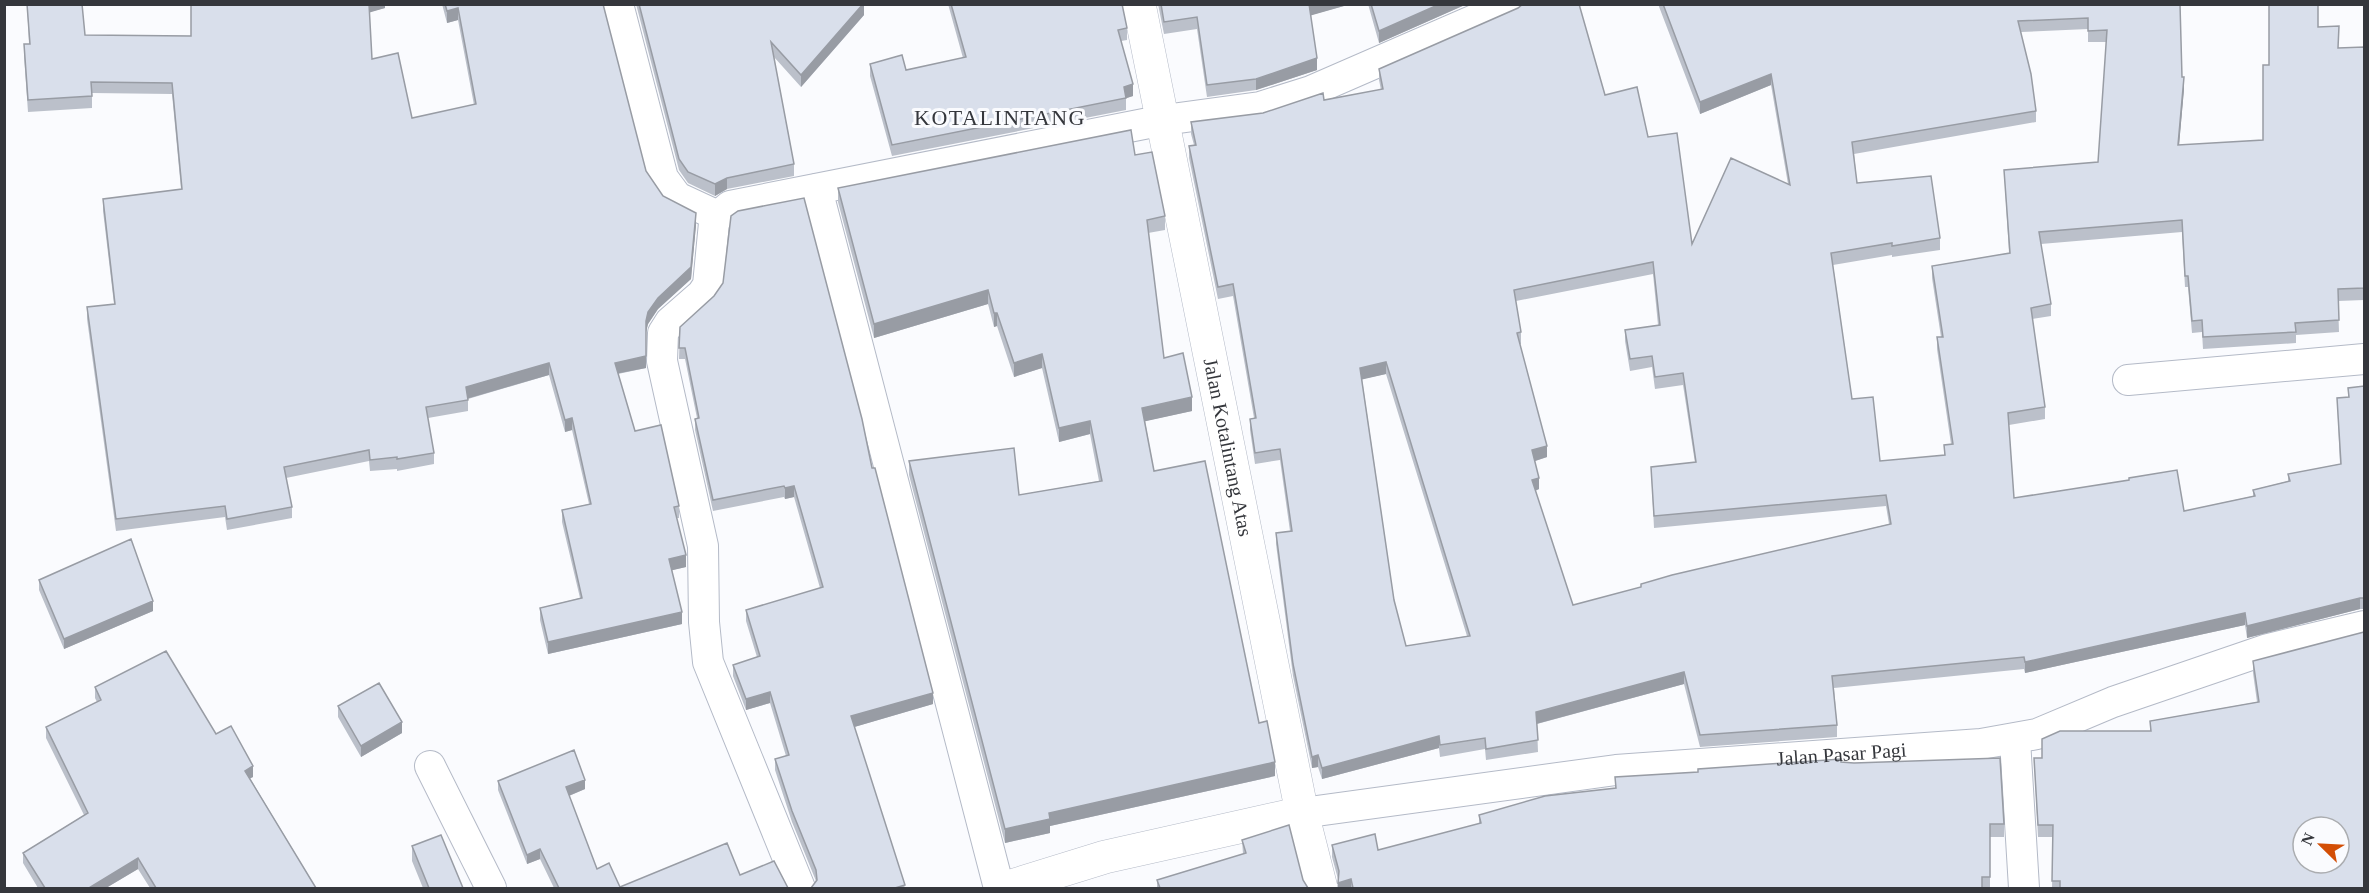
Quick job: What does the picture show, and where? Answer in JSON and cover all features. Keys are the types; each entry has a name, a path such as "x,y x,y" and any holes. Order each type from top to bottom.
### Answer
{"street":[{"path":"618,4 663,178 677,197 718,216"},
{"name":"Jalan Kotalintang Atas","path":"1139,4 1302,813 1322,888"},
{"path":"800,888 708,662 704,622 703,546 662,361 663,333 670,322 702,294 708,285 714,223 718,216 730,206 1164,120 1260,107 1311,91 1511,4"},
{"path":"817,189 999,888"},
{"path":"2128,380 2364,359"},
{"name":"Jalan Pasar Pagi","path":"1302,813 1617,770 2015,740 2037,734 2114,702 2268,649 2364,626"},
{"path":"2015,740 2024,888"},
{"path":"430,766 492,888"},
{"path":"1005,888 1105,857 1302,813"}],"building":[{"path":"27,4 82,4 85,35 191,36 191,4 369,4 372,59 398,53 412,118 476,104 458,8 447,11 445,4 603,4 646,171 663,196 696,213 691,267 658,298 648,312 646,356 615,363 635,431 661,425 679,506 674,507 686,555 669,559 682,612 548,642 540,608 582,598 562,510 591,504 572,418 565,420 549,363 466,387 468,400 426,407 434,453 397,459 397,457 370,460 369,450 284,467 292,507 227,519 225,506 116,519 87,307 115,304 103,199 182,189 172,83 91,82 92,96 28,100 24,44 30,44"},
{"path":"639,4 863,4 801,75 771,42 794,164 727,178 715,184 688,172 679,159"},
{"path":"951,4 1122,4 1127,28 1118,30 1133,84 1124,87 1126,98 892,145 870,64 902,55 906,70 966,57"},
{"path":"1161,4 1309,4 1317,58 1256,79 1207,85 1197,17 1164,22"},
{"path":"1371,4 1440,4 1379,31"},
{"path":"1523,4 1579,4 1605,95 1637,87 1648,137 1677,133 1692,244 1731,158 1790,185 1771,74 1700,102 1663,4 2180,4 2182,77 2184,77 2178,145 2263,140 2263,65 2269,65 2269,4 2318,4 2318,27 2339,26 2338,48 2364,47 2364,288 2338,289 2339,320 2295,323 2296,332 2203,337 2202,320 2192,321 2188,276 2185,276 2182,220 2039,232 2051,304 2031,308 2045,407 2008,413 2014,498 2177,470 2184,511 2255,496 2253,490 2290,481 2288,474 2341,464 2337,398 2349,397 2348,388 2364,386 2364,598 2247,626 2245,613 2025,662 2024,657 1832,676 1837,725 1700,735 1684,672 1536,712 1538,740 1486,749 1485,738 1440,745 1439,736 1322,768 1318,755 1312,757 1293,664 1276,533 1292,531 1280,449 1255,453 1250,419 1256,418 1233,284 1218,287 1189,146 1196,145 1191,122 1263,113 1323,93 1324,100 1383,89 1379,69","holes":["2088,18 2088,31 2107,30 2098,162 2004,170 2010,253 1932,266 1943,337 1937,337 1953,444 1944,445 1945,455 1880,461 1873,397 1852,399 1831,253 1940,238 1931,176 1857,183 1852,142 2036,111 2031,74 2018,21","1653,262 1660,325 1625,330 1630,359 1652,356 1655,377 1683,373 1696,462 1651,467 1654,516 1886,495 1891,524 1672,575 1641,584 1641,587 1573,605 1532,480 1539,478 1532,450 1547,446 1517,333 1521,332 1514,290","1386,362 1470,636 1406,646 1394,600 1360,368"]},
{"path":"1131,130 1135,155 1152,152 1165,216 1147,220 1164,358 1183,353 1192,397 1142,408 1154,471 1205,461 1259,723 1267,721 1275,762 1049,813 1050,819 1005,829 909,461 1014,448 1019,495 1102,481 1090,421 1059,428 1042,354 1014,363 997,313 994,313 988,290 874,324 838,188"},
{"path":"804,198 862,419 872,468 875,468 933,693 851,716 905,885 895,888 811,888 817,880 816,870 792,811 775,759 789,755 770,692 746,699 733,665 760,656 746,610 823,587 794,486 713,500 695,419 699,418 685,348 679,348 680,327 714,296 723,283 731,216 738,211"},
{"path":"131,539 153,601 64,639 39,580"},
{"path":"2364,632 2364,888 2060,888 2060,881 2052,881 2053,825 2038,825 2034,758 2042,758 2042,739 2060,731 2151,731 2150,721 2259,702 2253,661"},
{"path":"166,651 216,734 231,726 253,766 245,771 316,888 156,888 138,858 89,888 45,888 23,853 88,813 46,727 101,700 95,687"},
{"path":"379,683 402,722 361,746 338,706"},
{"path":"574,750 585,780 566,787 597,869 609,863 620,887 727,843 740,875 774,861 788,888 559,888 540,849 527,855 498,781"},
{"path":"2000,758 2004,824 1990,824 1990,877 1982,877 1982,888 1353,888 1351,879 1338,883 1339,871 1332,845 1375,834 1378,850 1481,823 1479,815 1545,796 1616,788 1615,777 1841,759 1841,762 1854,763"},
{"path":"1289,825 1303,880 1308,888 1160,888 1157,880 1246,853 1242,840"},
{"path":"441,835 463,888 429,888 412,846"}],"district":[{"name":"KOTALINTANG","path":"1000,117"}]}
